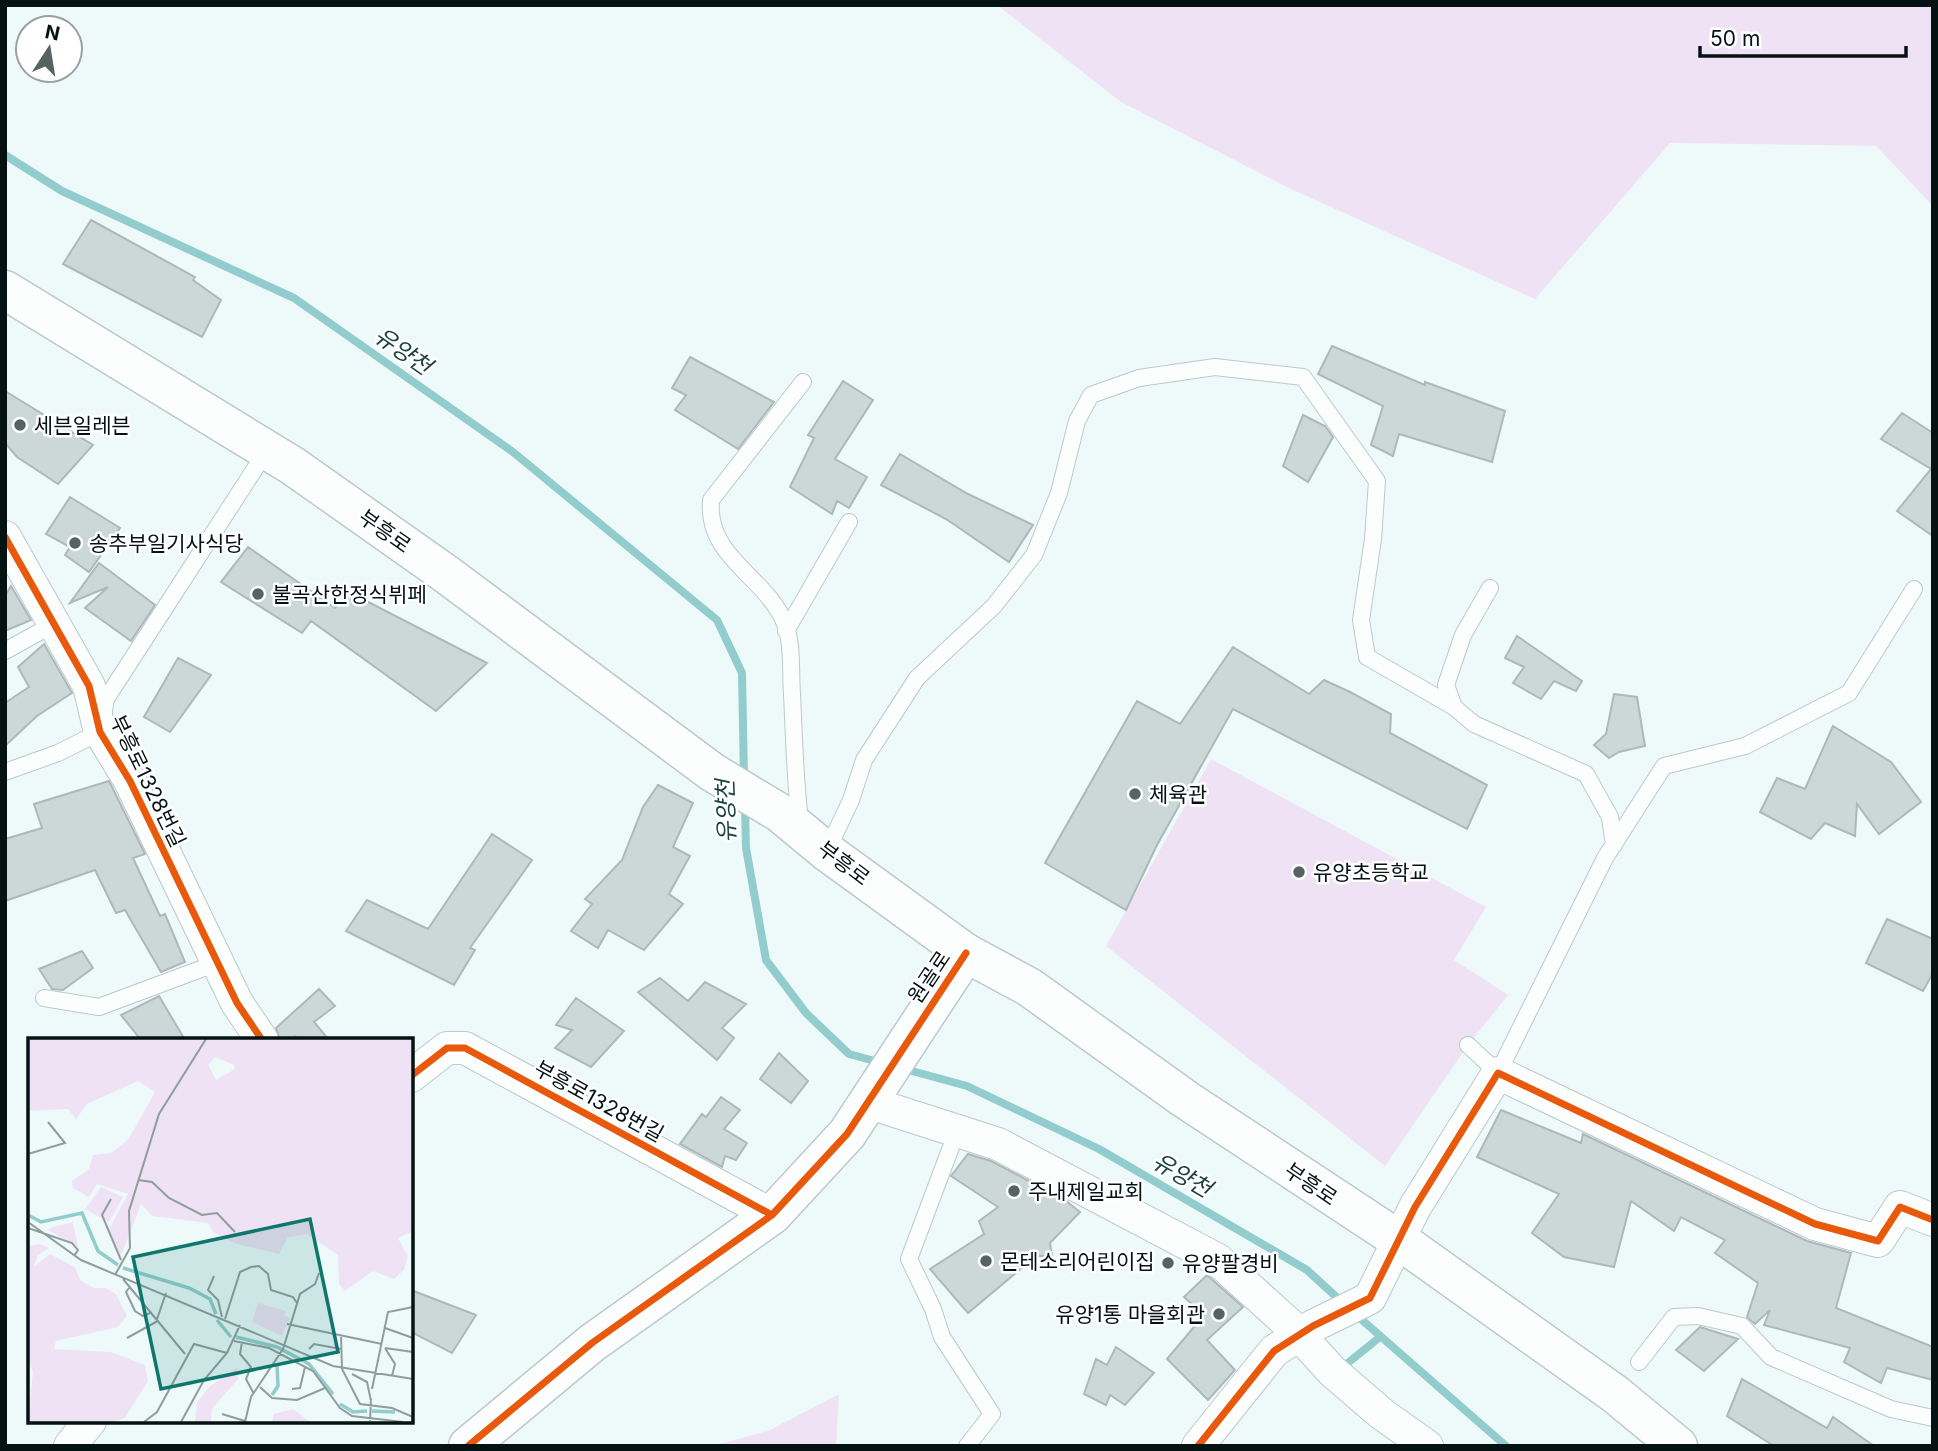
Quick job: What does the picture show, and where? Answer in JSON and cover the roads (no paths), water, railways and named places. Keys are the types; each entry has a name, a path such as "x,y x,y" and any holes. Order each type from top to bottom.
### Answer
{"main road":[{"name":"부흥로","path":"5,290 267,450 446,574 712,772 803,831 966,953 1029,987 1185,1099 1399,1240 1615,1394 1678,1446"},
{"name":"원골로","path":"468,1446 592,1343 772,1215 847,1134 966,953"}],"street":[{"name":"부흥로1328번길","path":"5,537 52,625 89,686 100,732 130,781 237,1003 261,1038"},
{"name":"부흥로1328번길","path":"413,1074 447,1048 465,1048 772,1215"},
{"path":"1198,1446 1274,1351 1370,1298 1415,1207 1498,1073 1815,1224 1878,1241 1900,1207 1933,1220"},
{"path":"873,1093 957,1131 998,1144 1219,1260 1306,1331 1332,1371 1382,1414 1427,1446"},
{"path":"69,1446 88,1423"}],"lane":[{"path":"803,382 711,500 710,517 718,543 780,614 790,642 797,749 795,774 803,831 851,800 864,760 917,678 995,606 1034,555 1059,493 1077,421 1091,395 1139,378 1216,367 1303,377 1377,481 1373,539 1361,620 1367,657 1454,707 1474,724 1586,774 1610,817 1614,845"},
{"path":"5,772 100,732 106,699 267,450"},
{"path":"786,631 849,523"},
{"path":"1454,707 1446,685 1463,635 1490,588"},
{"path":"1468,1045 1498,1073 1614,845 1664,766 1745,746 1850,693 1914,589"},
{"path":"5,651 52,625"},
{"path":"44,999 99,1007 217,963"},
{"path":"957,1131 909,1259 933,1309 942,1336 992,1414 967,1446"},
{"path":"1639,1362 1674,1317 1698,1316 1742,1326 1771,1357 1891,1409 1933,1418"}],"waterway":[{"name":"유양천","path":"5,155 62,191 294,298 513,452 717,620 742,673 744,779"},
{"name":"유양천","path":"745,806 746,848 766,960 806,1013 849,1054 882,1063"},
{"name":"유양천","path":"901,1068 967,1086 1099,1149 1307,1270 1344,1304"},
{"name":"유양천","path":"1354,1313 1506,1446"},
{"path":"1344,1366 1380,1337"}],"place":[{"name":"세븐일레븐","path":"20,425"},
{"name":"송추부일기사식당","path":"75,543"},
{"name":"불곡산한정식뷔페","path":"258,594"},
{"name":"체육관","path":"1135,794"},
{"name":"유양초등학교","path":"1299,872"},
{"name":"주내제일교회","path":"1014,1191"},
{"name":"몬테소리어린이집","path":"986,1261"},
{"name":"유양팔경비","path":"1168,1263"},
{"name":"유양1통 마을회관","path":"1219,1314"}]}
